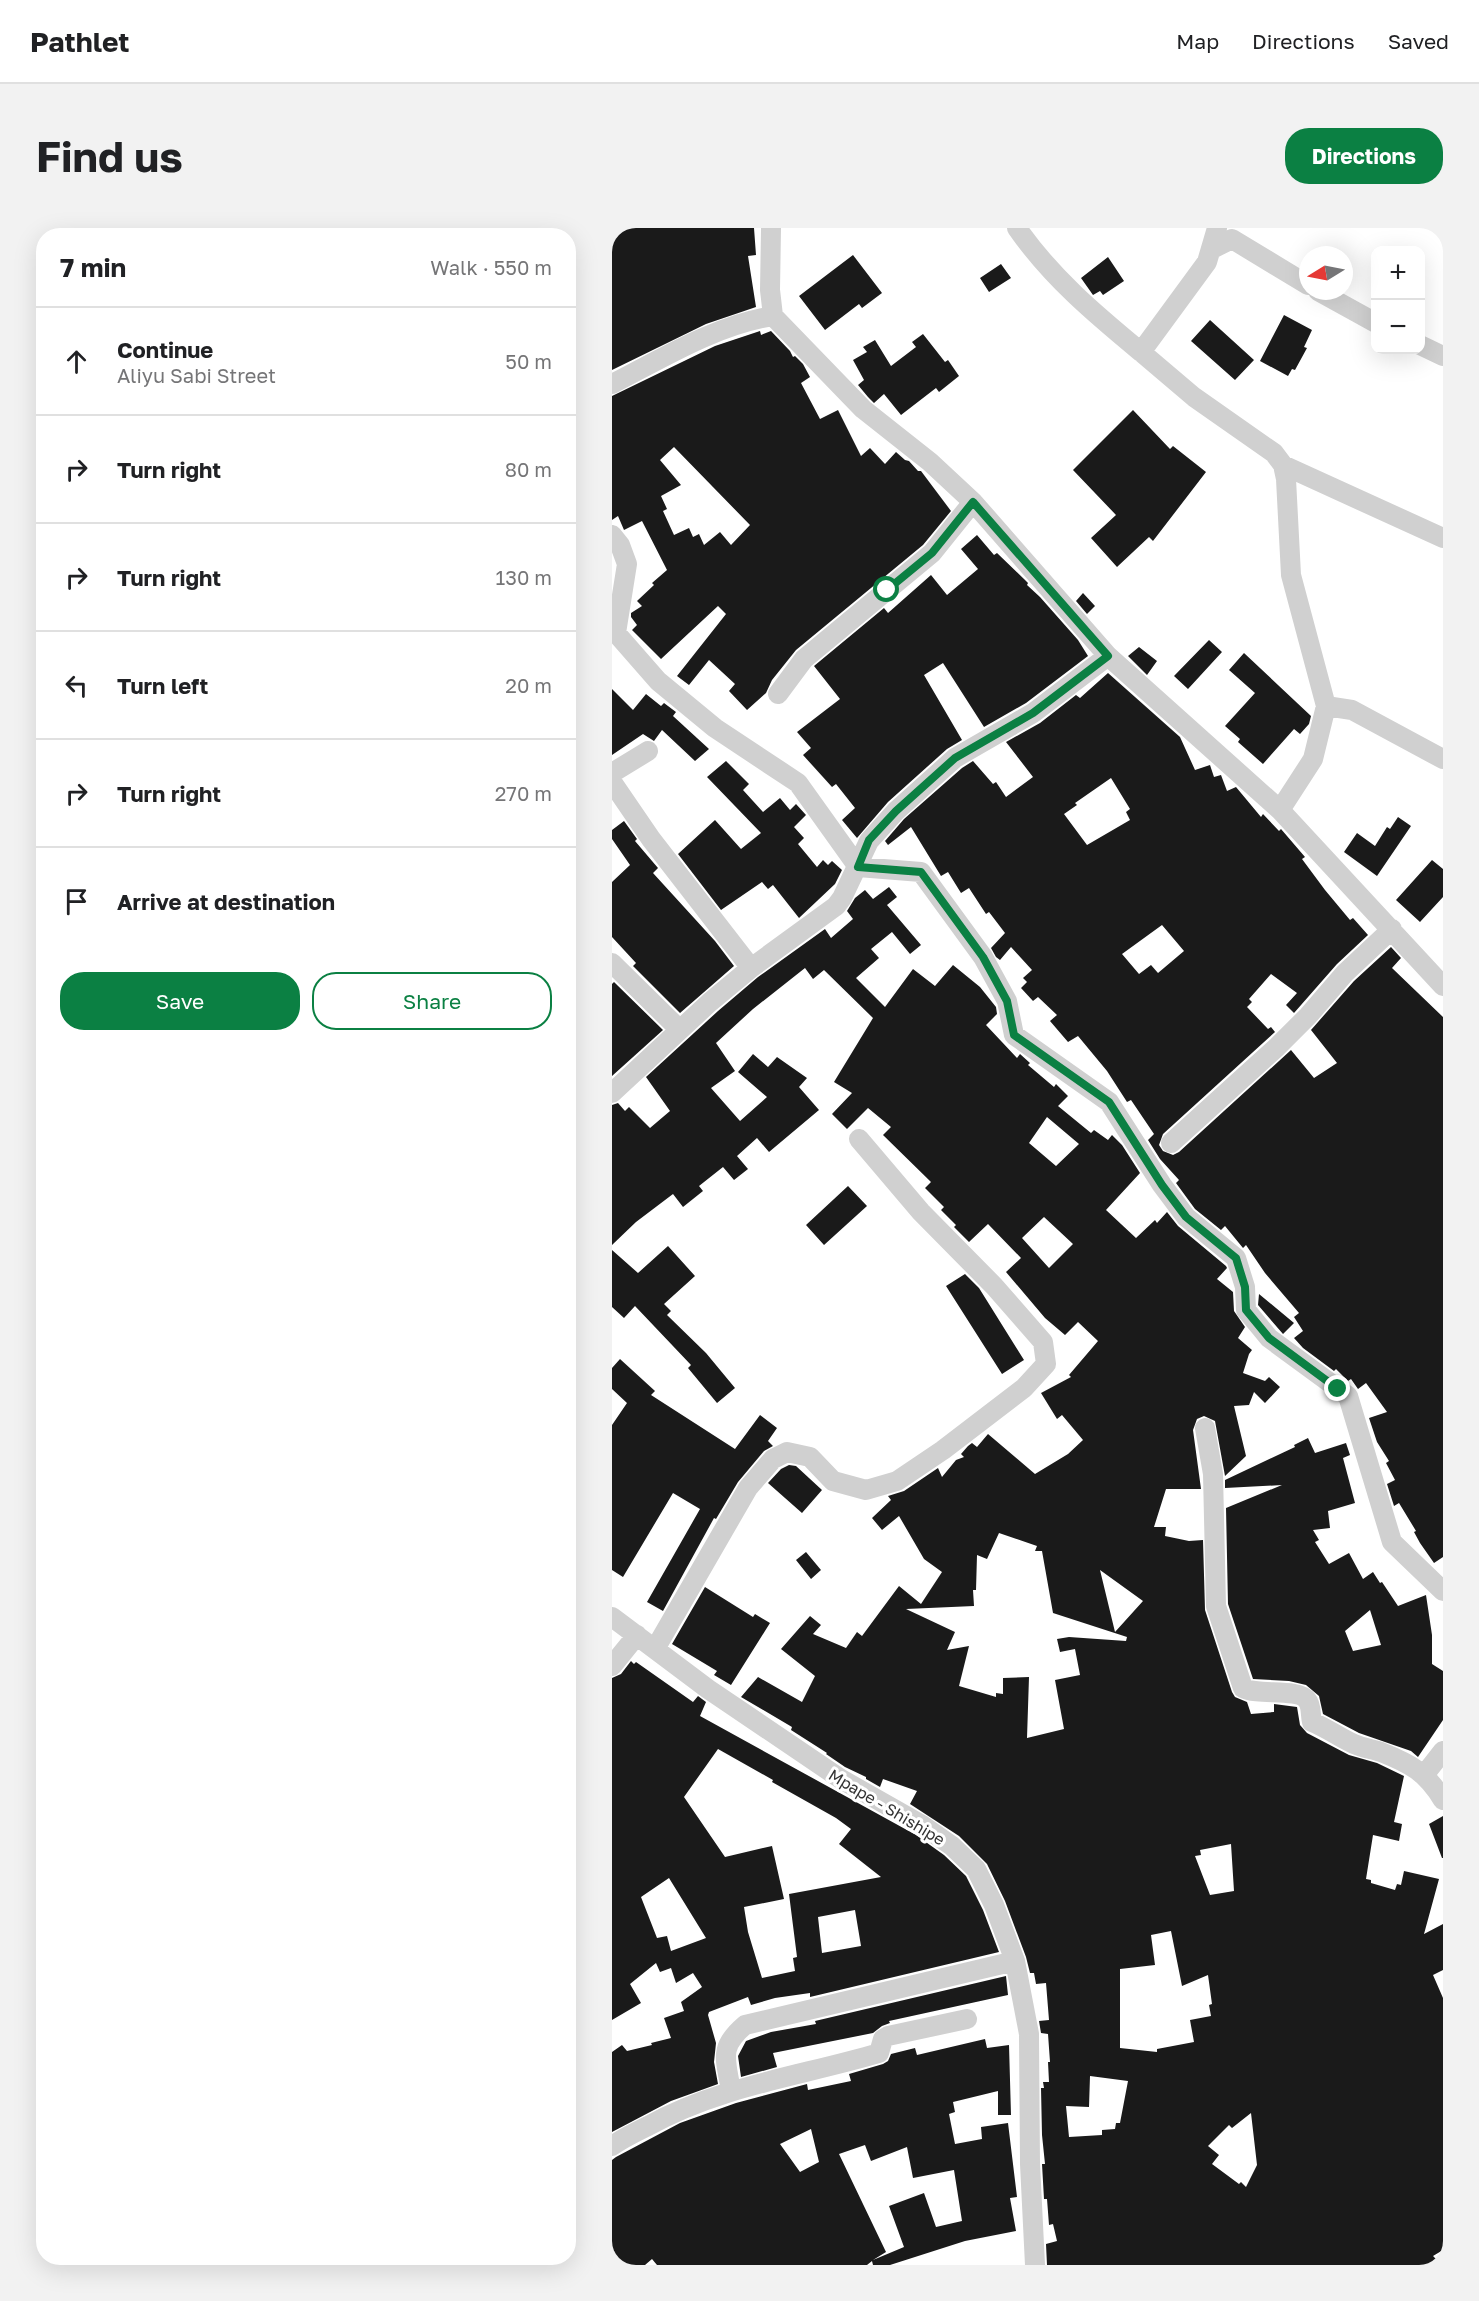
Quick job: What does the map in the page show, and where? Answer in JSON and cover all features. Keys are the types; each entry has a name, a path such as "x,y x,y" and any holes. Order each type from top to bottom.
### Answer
{"street":[{"path":"771,228 770,303 773,316 863,409 930,462 973,502 1108,656 1280,810 1443,986"},
{"path":"1017,228 1051,272 1075,297 1194,397 1274,453 1282,465 1286,479 1291,575 1326,706 1313,759 1280,810"},
{"path":"1141,352 1207,262 1217,228"},
{"path":"1212,249 1232,239 1299,280"},
{"path":"1334,300 1371,320"},
{"path":"612,384 708,336 750,319 773,316"},
{"path":"1425,347 1443,356"},
{"path":"1282,465 1443,538"},
{"path":"778,694 804,659 932,553 973,502"},
{"path":"612,535 620,545 627,564 616,633 658,681 715,728 798,783 858,867 921,872 983,957 1007,1001 1014,1035 1109,1102 1162,1185 1186,1217 1236,1258 1245,1287 1246,1310 1269,1338 1348,1396 1392,1542 1443,1592"},
{"path":"612,1093 679,1029 751,968 836,906 843,898 869,840 896,811 955,758 1033,713 1108,656"},
{"path":"1326,706 1352,710 1443,759"},
{"path":"612,773 648,751"},
{"path":"612,782 651,839 751,968"},
{"path":"1171,1143 1277,1047 1308,1016 1345,973 1392,929"},
{"path":"612,963 679,1029"},
{"path":"655,1649 748,1488 773,1459 787,1452 810,1457 833,1481 866,1490 897,1481 943,1450 1024,1388 1047,1364 1042,1342 994,1286 921,1212 859,1139"},
{"path":"1205,1428 1213,1474 1216,1606 1243,1688 1268,1694 1300,1694 1306,1698 1311,1707 1312,1722 1340,1735 1350,1743 1381,1752 1425,1774 1443,1800"},
{"name":"Mpape - Shishipe","path":"612,1617 708,1689 841,1779 922,1825 952,1846 976,1869 994,1905 1015,1961 1029,2034 1030,2164 1035,2265"},
{"path":"612,1666 637,1635"},
{"path":"1425,1774 1443,1751"},
{"path":"731,2091 725,2049 732,2037 745,2025 1015,1961"},
{"path":"612,2146 670,2114 731,2091 769,2080 849,2063 879,2053 883,2039 888,2036 967,2019"}],"building":[{"path":"632,228 754,228 756,255 748,256 756,307 706,324 612,370 612,232"},
{"path":"853,255 882,293 862,308 859,304 825,330 799,296"},
{"path":"1108,257 1124,281 1103,295 1100,291 1093,295 1081,278"},
{"path":"1001,264 1011,278 989,292 980,278"},
{"path":"1284,315 1312,330 1304,347 1307,348 1295,370 1292,369 1288,376 1260,361"},
{"path":"1210,320 1254,360 1235,380 1191,341"},
{"path":"760,331 761,335 771,331 793,357 795,356 803,364 810,377 801,383 820,419 838,410 861,456 870,448 885,464 896,452 918,471 921,471 951,511 923,545 796,650 772,680 766,693 747,710 729,691 735,684 709,660 689,685 677,676 726,614 718,606 661,659 632,630 637,625 631,613 642,606 637,601 667,570 642,521 624,530 618,516 612,520 612,396 715,346","holes":["674,447 750,525 731,545 720,532 704,545 699,534 693,537 689,528 674,535 663,511 667,509 661,496 681,485 660,460"]},
{"path":"923,334 945,362 948,360 959,376 939,392 936,388 901,415 884,394 874,403 858,385 864,380 853,360 867,352 863,347 875,340 891,366 916,347 912,342"},
{"path":"1133,410 1170,449 1173,446 1206,472 1153,541 1149,537 1117,567 1091,538 1116,515 1073,470"},
{"path":"977,535 994,555 997,553 1028,583 1027,585 1078,640 1088,656 1026,703 984,727 943,663 924,675 962,740 947,749 888,802 857,838 842,820 855,808 836,784 832,787 803,755 811,748 797,732 840,699 814,666 884,608 888,613 931,575 947,595 978,569 961,549"},
{"path":"1083,593 1095,606 1087,614 1076,601"},
{"path":"1209,640 1222,652 1188,689 1174,676"},
{"path":"1139,647 1157,661 1147,675 1128,656"},
{"path":"1244,653 1311,716 1309,724 1300,734 1294,729 1263,764 1238,742 1240,739 1225,726 1255,693 1229,670"},
{"path":"1108,673 1180,737 1195,770 1210,765 1214,777 1221,775 1227,791 1236,787 1261,817 1263,814 1279,831 1281,829 1305,857 1302,859 1325,890 1350,920 1353,918 1368,935 1337,964 1294,1013 1286,1005 1297,993 1271,974 1249,999 1252,1002 1247,1007 1268,1029 1271,1027 1275,1032 1163,1134 1159,1145 1163,1151 1173,1155 1179,1152 1291,1050 1314,1078 1337,1063 1311,1030 1354,981 1391,947 1401,958 1392,968 1443,1017 1443,1557 1434,1563 1420,1543 1414,1532 1416,1531 1399,1503 1394,1506 1387,1484 1395,1480 1386,1463 1389,1461 1377,1442 1369,1418 1387,1412 1366,1383 1358,1389 1351,1379 1348,1381 1336,1369 1334,1371 1303,1348 1294,1338 1303,1331 1294,1317 1299,1313 1265,1273 1246,1245 1243,1248 1225,1226 1221,1230 1195,1209 1176,1183 1179,1180 1160,1159 1148,1140 1154,1134 1131,1100 1127,1102 1107,1071 1078,1036 1068,1042 1050,1021 1057,1015 1038,997 1033,1001 1021,988 1027,982 1023,978 1032,970 1011,947 1000,960 996,957 991,948 1005,933 989,912 986,914 969,888 961,893 948,872 941,876 911,827 888,845 885,841 904,819 973,761 993,784 996,782 1006,797 1033,777 1006,742 1040,723 1076,695 1080,698","holes":["1111,778 1130,809 1126,812 1130,820 1087,845 1064,814 1077,805 1075,803","1162,925 1184,951 1158,973 1151,965 1139,974 1122,954"]},
{"path":"612,689 633,710 646,694 661,706 664,703 676,712 673,716 709,749 695,761 662,730 654,741 643,734 612,755"},
{"path":"726,761 749,784 743,790 763,812 780,798 790,810 796,804 806,815 794,827 804,838 798,844 817,867 823,860 828,865 832,861 842,870 835,884 799,918 773,885 768,889 762,882 721,910 678,854 715,820 741,849 761,833 707,777"},
{"path":"1398,817 1411,826 1377,876 1344,852 1357,833 1375,846 1387,827 1390,829"},
{"path":"624,821 637,839 635,841 658,868 653,873 715,941 734,966 680,1013 633,966 636,963 612,937 612,882 630,865 612,839 612,830"},
{"path":"1432,860 1443,869 1443,897 1420,922 1396,900"},
{"path":"889,887 897,897 887,905 921,945 910,954 892,932 871,949 879,958 856,978 885,1007 913,969 935,986 953,965 980,987 996,1007 997,1014 986,1025 1017,1058 1020,1054 1030,1063 1028,1065 1054,1087 1056,1084 1068,1096 1058,1106 1091,1133 1094,1130 1108,1140 1112,1135 1122,1145 1140,1173 1106,1210 1136,1238 1155,1220 1157,1223 1167,1212 1178,1226 1226,1266 1227,1268 1217,1279 1233,1292 1234,1311 1245,1327 1238,1338 1252,1350 1243,1373 1265,1381 1269,1377 1280,1387 1265,1403 1254,1392 1249,1405 1234,1406 1246,1456 1225,1476 1215,1421 1204,1416 1197,1419 1193,1430 1201,1489 1166,1489 1154,1527 1166,1527 1165,1536 1189,1541 1203,1540 1205,1610 1232,1692 1235,1697 1247,1702 1251,1714 1274,1712 1274,1704 1297,1707 1300,1725 1307,1733 1349,1755 1377,1763 1404,1776 1394,1822 1402,1824 1399,1841 1373,1835 1366,1879 1371,1880 1371,1883 1395,1890 1397,1884 1401,1885 1404,1871 1439,1879 1424,1934 1443,1924 1443,1970 1433,1975 1443,1998 1443,2250 1433,2256 1442,2265 1047,2265 1046,2244 1057,2241 1053,2224 1049,2225 1047,2199 1044,2199 1042,2164 1045,2164 1041,2088 1044,2088 1043,2082 1049,2082 1048,2062 1050,2062 1048,2034 1041,2033 1039,2021 1049,2020 1046,1983 1036,1984 1034,1973 1030,1973 1005,1901 987,1864 959,1836 910,1804 917,1791 883,1779 880,1787 845,1767 791,1730 792,1727 741,1697 758,1677 802,1702 815,1676 781,1649 810,1616 821,1625 813,1634 846,1648 857,1632 862,1636 899,1586 921,1604 942,1572 924,1559 899,1516 882,1530 872,1518 891,1500 888,1496 904,1491 938,1468 942,1477 956,1460 964,1457 961,1454 968,1446 972,1443 977,1447 988,1434 1035,1474 1068,1454 1083,1440 1062,1415 1057,1419 1041,1393 1071,1377 1069,1375 1098,1341 1078,1322 1065,1335 1045,1318 1006,1272 1021,1258 988,1224 969,1242 954,1227 956,1225 941,1210 944,1207 925,1188 931,1182 883,1135 891,1127 868,1108 847,1129 832,1114 852,1093 834,1082 873,1018 824,970 813,979 805,968 753,1009 716,1043 735,1071 711,1088 740,1121 767,1097 738,1072 753,1054 768,1067 777,1057 807,1078 799,1087 819,1110 769,1152 757,1138 737,1156 748,1169 734,1180 723,1167 699,1186 703,1191 683,1207 673,1194 636,1222 612,1245 612,1105 618,1103 625,1111 629,1107 650,1128 670,1111 646,1077 758,977 825,929 831,938 853,919 847,911 855,898 865,890 873,899","holes":["1047,1117 1079,1144 1056,1166 1029,1143","1044,1217 1073,1244 1049,1268 1022,1238","999,1533 1037,1546 1035,1551 1042,1551 1053,1613 1127,1637 1126,1641 1069,1637 1057,1639 1060,1652 1075,1649 1080,1675 1055,1680 1064,1729 1027,1738 1029,1677 1003,1678 1003,1694 996,1693 996,1697 959,1686 969,1646 947,1650 955,1632 906,1609 974,1606 973,1590 976,1590 977,1555 987,1559","1100,1570 1143,1601 1115,1632","1231,1844 1234,1891 1210,1895 1195,1856 1201,1855 1200,1850","1171,1931 1182,1986 1208,1975 1212,2004 1209,2005 1211,2016 1190,2020 1194,2042 1157,2049 1157,2052 1120,2048 1120,1969 1155,1965 1151,1935","1090,2076 1128,2081 1120,2123 1116,2123 1115,2129 1102,2130 1102,2135 1069,2137 1066,2106 1089,2107","1251,2113 1257,2165 1246,2187 1212,2164 1219,2155 1208,2146 1229,2125 1232,2128"]},
{"path":"614,982 663,1030 612,1076 612,984"},
{"path":"848,1186 867,1206 824,1245 806,1225"},
{"path":"668,1246 695,1276 664,1304 671,1311 667,1315 706,1353 735,1388 717,1403 688,1368 691,1365 635,1306 624,1318 612,1307 612,1250 638,1273"},
{"path":"965,1274 979,1288 1024,1360 1002,1374 946,1286"},
{"path":"1259,1294 1294,1323 1283,1334 1258,1305"},
{"path":"620,1359 655,1391 651,1395 735,1449 760,1415 777,1428 768,1441 773,1446 764,1451 738,1482 716,1519 714,1518 663,1611 647,1602 700,1509 673,1493 623,1577 612,1570 612,1425 627,1403 612,1389 612,1368"},
{"path":"1308,1438 1315,1453 1346,1443 1350,1455 1343,1458 1355,1503 1328,1511 1330,1528 1313,1530 1319,1540 1315,1542 1329,1564 1349,1553 1363,1579 1373,1572 1398,1606 1426,1595 1432,1635 1432,1664 1443,1671 1443,1720 1418,1757 1411,1751 1359,1733 1323,1714 1319,1696 1306,1685 1289,1681 1253,1679 1228,1604 1226,1508 1282,1485 1225,1488 1225,1480 1295,1447 1294,1445","holes":["1370,1610 1381,1645 1353,1651 1345,1631"]},
{"path":"789,1465 796,1466 822,1490 802,1513 768,1483 781,1469"},
{"path":"806,1552 821,1570 811,1579 796,1560"},
{"path":"705,1587 753,1617 755,1614 770,1623 731,1685 714,1675 717,1671 672,1644"},
{"path":"631,1661 634,1664 636,1662 693,1702 698,1696 706,1702 700,1716 916,1835 944,1855 966,1876 983,1910 999,1952 810,1997 810,1993 775,1998 751,2005 748,1997 709,2012 716,2043 714,2062 718,2084 671,2101 612,2132 612,2052 622,2045 627,2051 671,2038 664,2018 684,2011 681,2002 702,1987 693,1973 676,1983 671,1968 660,1972 656,1963 630,1984 641,2003 612,2020 612,1678 621,1674","holes":["718,1749 851,1829 839,1844 881,1877 789,1894 797,1957 793,1958 795,1971 762,1978 748,1932 744,1907 784,1899 772,1846 725,1857 684,1797","669,1878 706,1938 671,1951 667,1936 657,1938 641,1897","855,1910 861,1946 822,1953 818,1917"]},
{"path":"1443,1816 1443,1858 1442,1858 1429,1824"},
{"path":"1006,1976 1008,1995 889,2021 890,2023 873,2033 773,2053 777,2067 741,2077 738,2056 746,2041 771,2032 816,2024 815,2021"},
{"path":"985,2039 987,2048 1009,2045 1011,2115 998,2115 998,2091 953,2102 955,2112 949,2114 955,2144 982,2139 981,2127 1008,2123 1017,2197 1010,2198 1016,2231 965,2241 890,2265 873,2265 872,2261 867,2265 657,2265 652,2259 645,2265 612,2265 612,2160 616,2157 680,2123 736,2103 807,2084 808,2090 851,2081 849,2074 883,2064 888,2061 891,2054 915,2048 917,2055","holes":["811,2129 819,2162 800,2172 780,2144","865,2145 871,2161 907,2147 913,2178 954,2170 962,2221 936,2227 924,2193 889,2206 904,2247 873,2260 886,2252 839,2154"]}],"route":[{"path":"887,590 932,553 973,502 1108,656 1033,713 955,758 896,811 869,840 858,867 921,872 983,957 1007,1001 1014,1035 1109,1102 1162,1185 1186,1217 1236,1258 1245,1287 1246,1310 1269,1338 1338,1389"}]}
